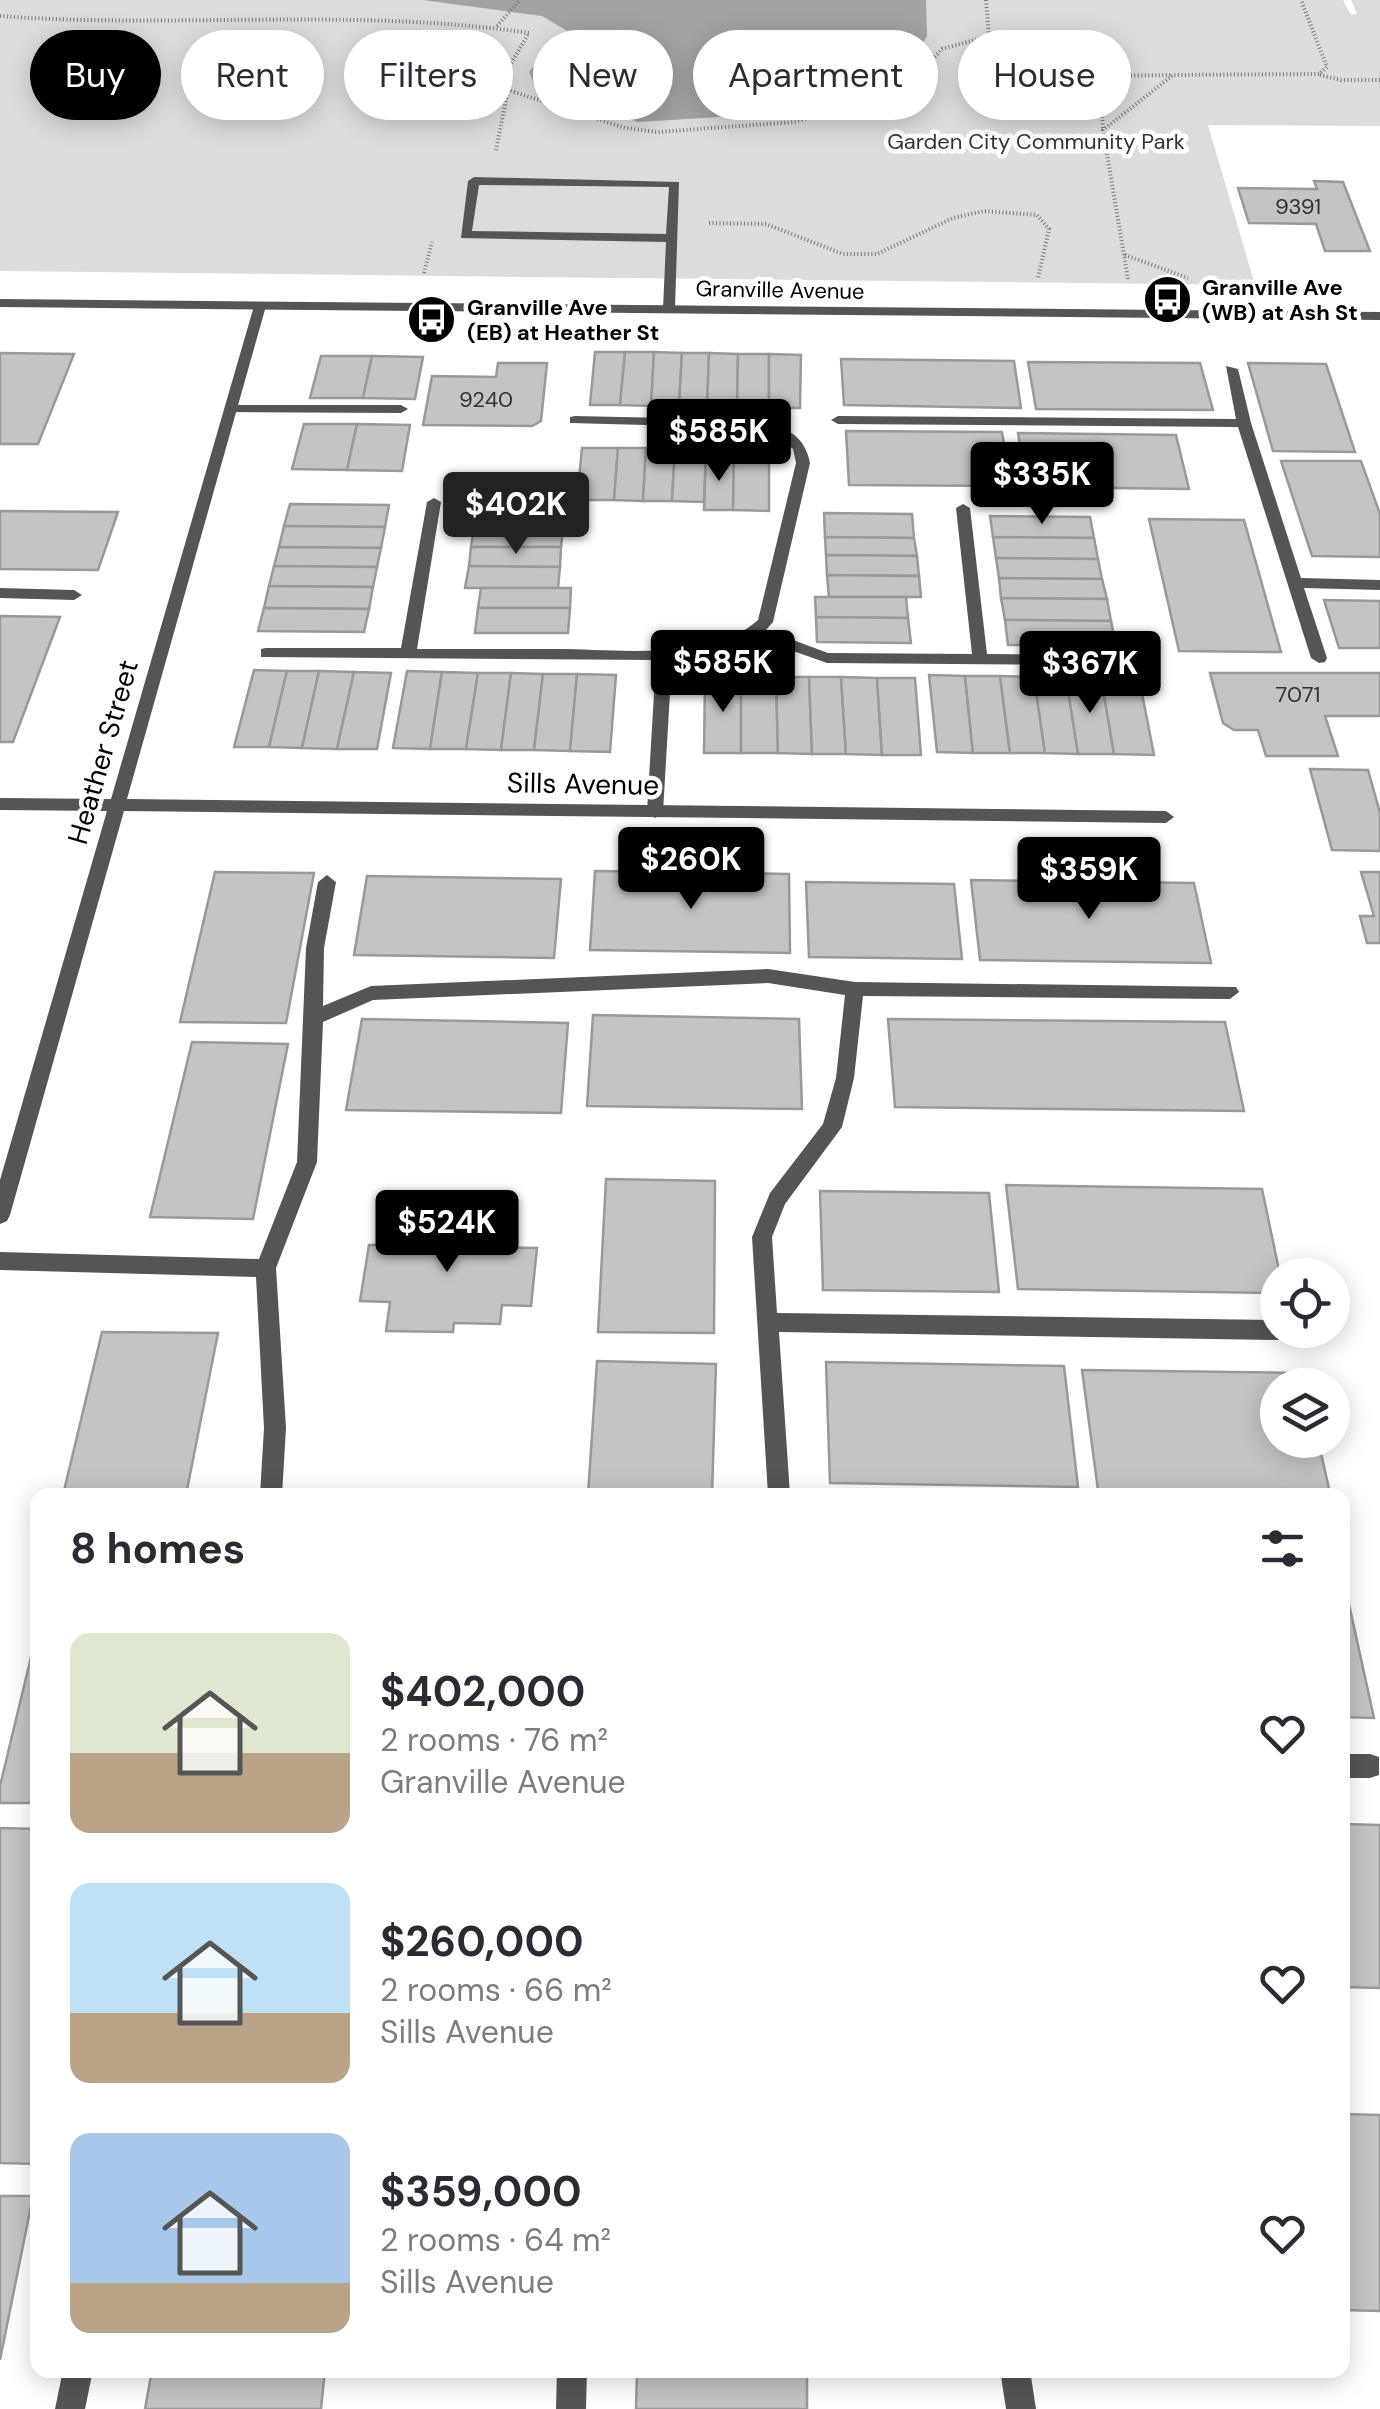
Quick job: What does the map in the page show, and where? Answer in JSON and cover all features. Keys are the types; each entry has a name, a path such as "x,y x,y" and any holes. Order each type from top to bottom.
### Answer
{"street":[{"path":"669,309 675,184 474,181 465,236 672,238"},
{"name":"Granville Avenue","path":"0,304 1380,316"},
{"name":"Heather Street","path":"0,1214 260,306"},
{"path":"1231,369 1244,423 1319,658"},
{"path":"233,409 401,409"},
{"path":"266,653 664,655 715,647 756,632 765,622 803,463 800,447 777,430 759,424 575,420"},
{"path":"838,420 1244,423"},
{"path":"408,653 434,502"},
{"path":"962,508 980,660"},
{"path":"1296,583 1380,585"},
{"path":"0,593 74,596"},
{"path":"756,632 826,658 1080,660"},
{"path":"655,812 664,655"},
{"name":"Sills Avenue","path":"0,804 1166,817"},
{"path":"272,1488 276,1428 266,1268 307,1162 315,948 328,882"},
{"path":"314,1018 371,993 768,976 855,990 1230,992"},
{"path":"778,1488 762,1237 777,1199 832,1127 845,1078 855,990"},
{"path":"0,1261 266,1268"},
{"path":"766,1322 1260,1330"},
{"path":"1350,1766 1370,1766"},
{"path":"70,2409 76,2378"},
{"path":"571,2409 572,2378"},
{"path":"1016,2378 1021,2409"}],"path":[{"path":"496,27 520,0"},
{"path":"986,0 988,30"},
{"path":"1301,0 1327,67 1319,74"},
{"path":"0,16 216,23 380,19 496,27 529,33 513,52 505,77 508,90 625,128 658,132 794,122 866,104 918,75 942,49 958,45"},
{"path":"1131,76 1319,74 1341,80 1380,80"},
{"path":"1103,130 1173,76"},
{"path":"1102,120 1136,314"},
{"path":"672,222 766,224 843,254 878,254 953,218 984,211 1037,215 1049,229 1041,274 1032,285"}],"green space":[{"name":"Garden City Community Park","path":"0,0 1343,0 1351,15 1357,14 1351,0 1380,0 1380,126 1208,125 1255,285 0,271"}],"shaded area":[{"path":"423,0 926,0 927,30 693,30 693,119 673,120 673,30 566,30 542,16"}],"building":[{"path":"1314,181 1343,182 1370,251 1325,251 1316,224 1249,223 1238,188 1317,189"},
{"path":"595,352 625,352 620,405 590,405"},
{"path":"625,352 654,352 651,406 620,405"},
{"path":"654,352 682,353 679,406 651,406"},
{"path":"0,353 74,354 38,444 0,444"},
{"path":"682,353 709,353 707,407 679,406"},
{"path":"709,353 738,354 737,407 707,407"},
{"path":"738,354 769,354 769,408 737,407"},
{"path":"769,354 801,355 800,408 769,408"},
{"path":"321,356 372,356 363,398 310,398"},
{"path":"372,356 423,357 415,399 363,398"},
{"path":"841,359 1014,361 1021,408 844,405"},
{"path":"1028,362 1200,363 1213,410 1036,409"},
{"path":"498,363 547,363 541,421 532,426 423,425 432,376 496,377"},
{"path":"1248,363 1326,364 1355,452 1273,451"},
{"path":"304,424 357,424 347,470 292,469"},
{"path":"357,424 410,425 402,471 347,470"},
{"path":"846,431 1002,432 1011,486 849,485"},
{"path":"1018,433 1176,435 1189,489 1027,487"},
{"path":"582,448 618,448 614,500 577,500"},
{"path":"618,448 646,448 643,501 614,500"},
{"path":"646,448 675,448 672,501 643,501"},
{"path":"675,448 706,449 704,502 672,501"},
{"path":"706,457 734,458 733,510 704,510"},
{"path":"734,458 769,458 769,511 733,510"},
{"path":"1281,461 1361,461 1380,514 1380,557 1312,556"},
{"path":"290,504 389,505 385,527 284,526"},
{"path":"478,505 565,505 563,529 474,528"},
{"path":"0,511 118,512 98,570 0,569"},
{"path":"824,513 912,514 914,538 825,537"},
{"path":"990,516 1090,517 1094,538 993,537"},
{"path":"1149,519 1244,520 1281,652 1179,651"},
{"path":"284,526 385,527 381,548 279,547"},
{"path":"474,528 563,529 561,547 471,547"},
{"path":"825,537 914,538 917,556 826,555"},
{"path":"993,537 1094,538 1098,559 996,558"},
{"path":"279,547 381,548 377,567 274,566"},
{"path":"471,547 561,547 560,567 469,566"},
{"path":"826,555 917,556 919,576 827,575"},
{"path":"996,558 1098,559 1102,579 999,578"},
{"path":"274,566 377,567 373,587 269,586"},
{"path":"469,566 560,567 558,588 465,588"},
{"path":"827,575 919,576 921,597 829,597"},
{"path":"999,578 1102,579 1107,599 1001,598"},
{"path":"269,586 373,587 369,609 264,608"},
{"path":"481,588 571,588 570,608 478,608"},
{"path":"815,597 906,597 908,618 816,617"},
{"path":"1001,598 1107,599 1111,621 1005,620"},
{"path":"1324,600 1380,601 1380,648 1339,648"},
{"path":"264,608 369,609 364,632 258,631"},
{"path":"478,608 570,608 568,633 475,633"},
{"path":"0,616 60,617 13,742 0,742"},
{"path":"816,617 908,618 911,643 817,642"},
{"path":"1005,620 1111,621 1116,646 1008,645"},
{"path":"254,670 287,671 269,747 234,747"},
{"path":"287,671 319,671 302,748 269,747"},
{"path":"319,671 354,672 337,749 302,748"},
{"path":"407,671 442,672 430,749 393,748"},
{"path":"354,672 391,673 377,749 337,749"},
{"path":"442,672 478,673 466,749 430,749"},
{"path":"478,673 511,673 501,750 466,749"},
{"path":"511,673 543,674 534,750 501,750"},
{"path":"1210,673 1380,673 1380,716 1325,716 1338,756 1266,756 1258,730 1234,730 1223,723"},
{"path":"543,674 577,674 570,751 534,750"},
{"path":"577,674 616,675 610,752 570,751"},
{"path":"929,675 965,676 973,753 937,752"},
{"path":"705,676 741,676 741,753 704,753"},
{"path":"741,676 776,677 778,753 741,753"},
{"path":"965,676 1000,676 1010,753 973,753"},
{"path":"1000,676 1034,677 1045,753 1010,753"},
{"path":"776,677 809,677 812,754 778,753"},
{"path":"809,677 841,677 846,754 812,754"},
{"path":"841,677 877,678 882,755 846,754"},
{"path":"1034,677 1066,677 1078,754 1045,753"},
{"path":"1066,677 1101,677 1114,754 1078,754"},
{"path":"1101,677 1139,678 1154,755 1114,754"},
{"path":"877,678 915,678 921,755 882,755"},
{"path":"1310,769 1368,770 1380,813 1380,851 1332,850"},
{"path":"595,871 789,874 790,953 590,950"},
{"path":"215,872 314,873 286,1023 180,1022"},
{"path":"1361,872 1380,872 1380,943 1367,943 1360,916 1374,916"},
{"path":"367,876 561,879 554,958 354,955"},
{"path":"971,880 1194,883 1211,963 980,960"},
{"path":"806,882 954,884 962,959 809,957"},
{"path":"593,1015 799,1019 802,1109 587,1106"},
{"path":"362,1019 568,1023 561,1113 346,1110"},
{"path":"888,1019 1225,1022 1244,1111 895,1107"},
{"path":"192,1042 288,1044 253,1219 150,1217"},
{"path":"606,1179 715,1181 714,1333 598,1332"},
{"path":"1006,1185 1262,1189 1276,1258 1260,1258 1260,1293 1018,1289"},
{"path":"820,1191 989,1193 999,1292 823,1290"},
{"path":"403,1215 488,1217 485,1247 537,1248 531,1306 502,1305 500,1324 454,1323 453,1332 386,1331 390,1302 360,1301 369,1245 399,1245"},
{"path":"102,1332 218,1333 187,1488 65,1488"},
{"path":"597,1361 716,1364 712,1488 588,1488"},
{"path":"826,1362 1064,1366 1078,1487 830,1483"},
{"path":"1082,1370 1260,1372 1260,1458 1322,1458 1329,1488 1098,1488"},
{"path":"1350,1609 1374,1718 1350,1717"},
{"path":"30,1661 30,1803 0,1803 0,1786"},
{"path":"1350,1824 1380,1825 1380,1988 1350,1987"},
{"path":"0,1828 30,1829 30,2164 0,2163"},
{"path":"1350,2114 1380,2115 1380,2311 1350,2310"},
{"path":"0,2196 30,2196 30,2211 0,2360"},
{"path":"151,2378 324,2378 321,2409 145,2409"},
{"path":"637,2378 807,2378 807,2409 636,2409"}],"place":[{"name":"Granville Ave (WB) at Ash St","path":"1167,300"},
{"name":"Granville Ave (EB) at Heather St","path":"432,320"}]}
